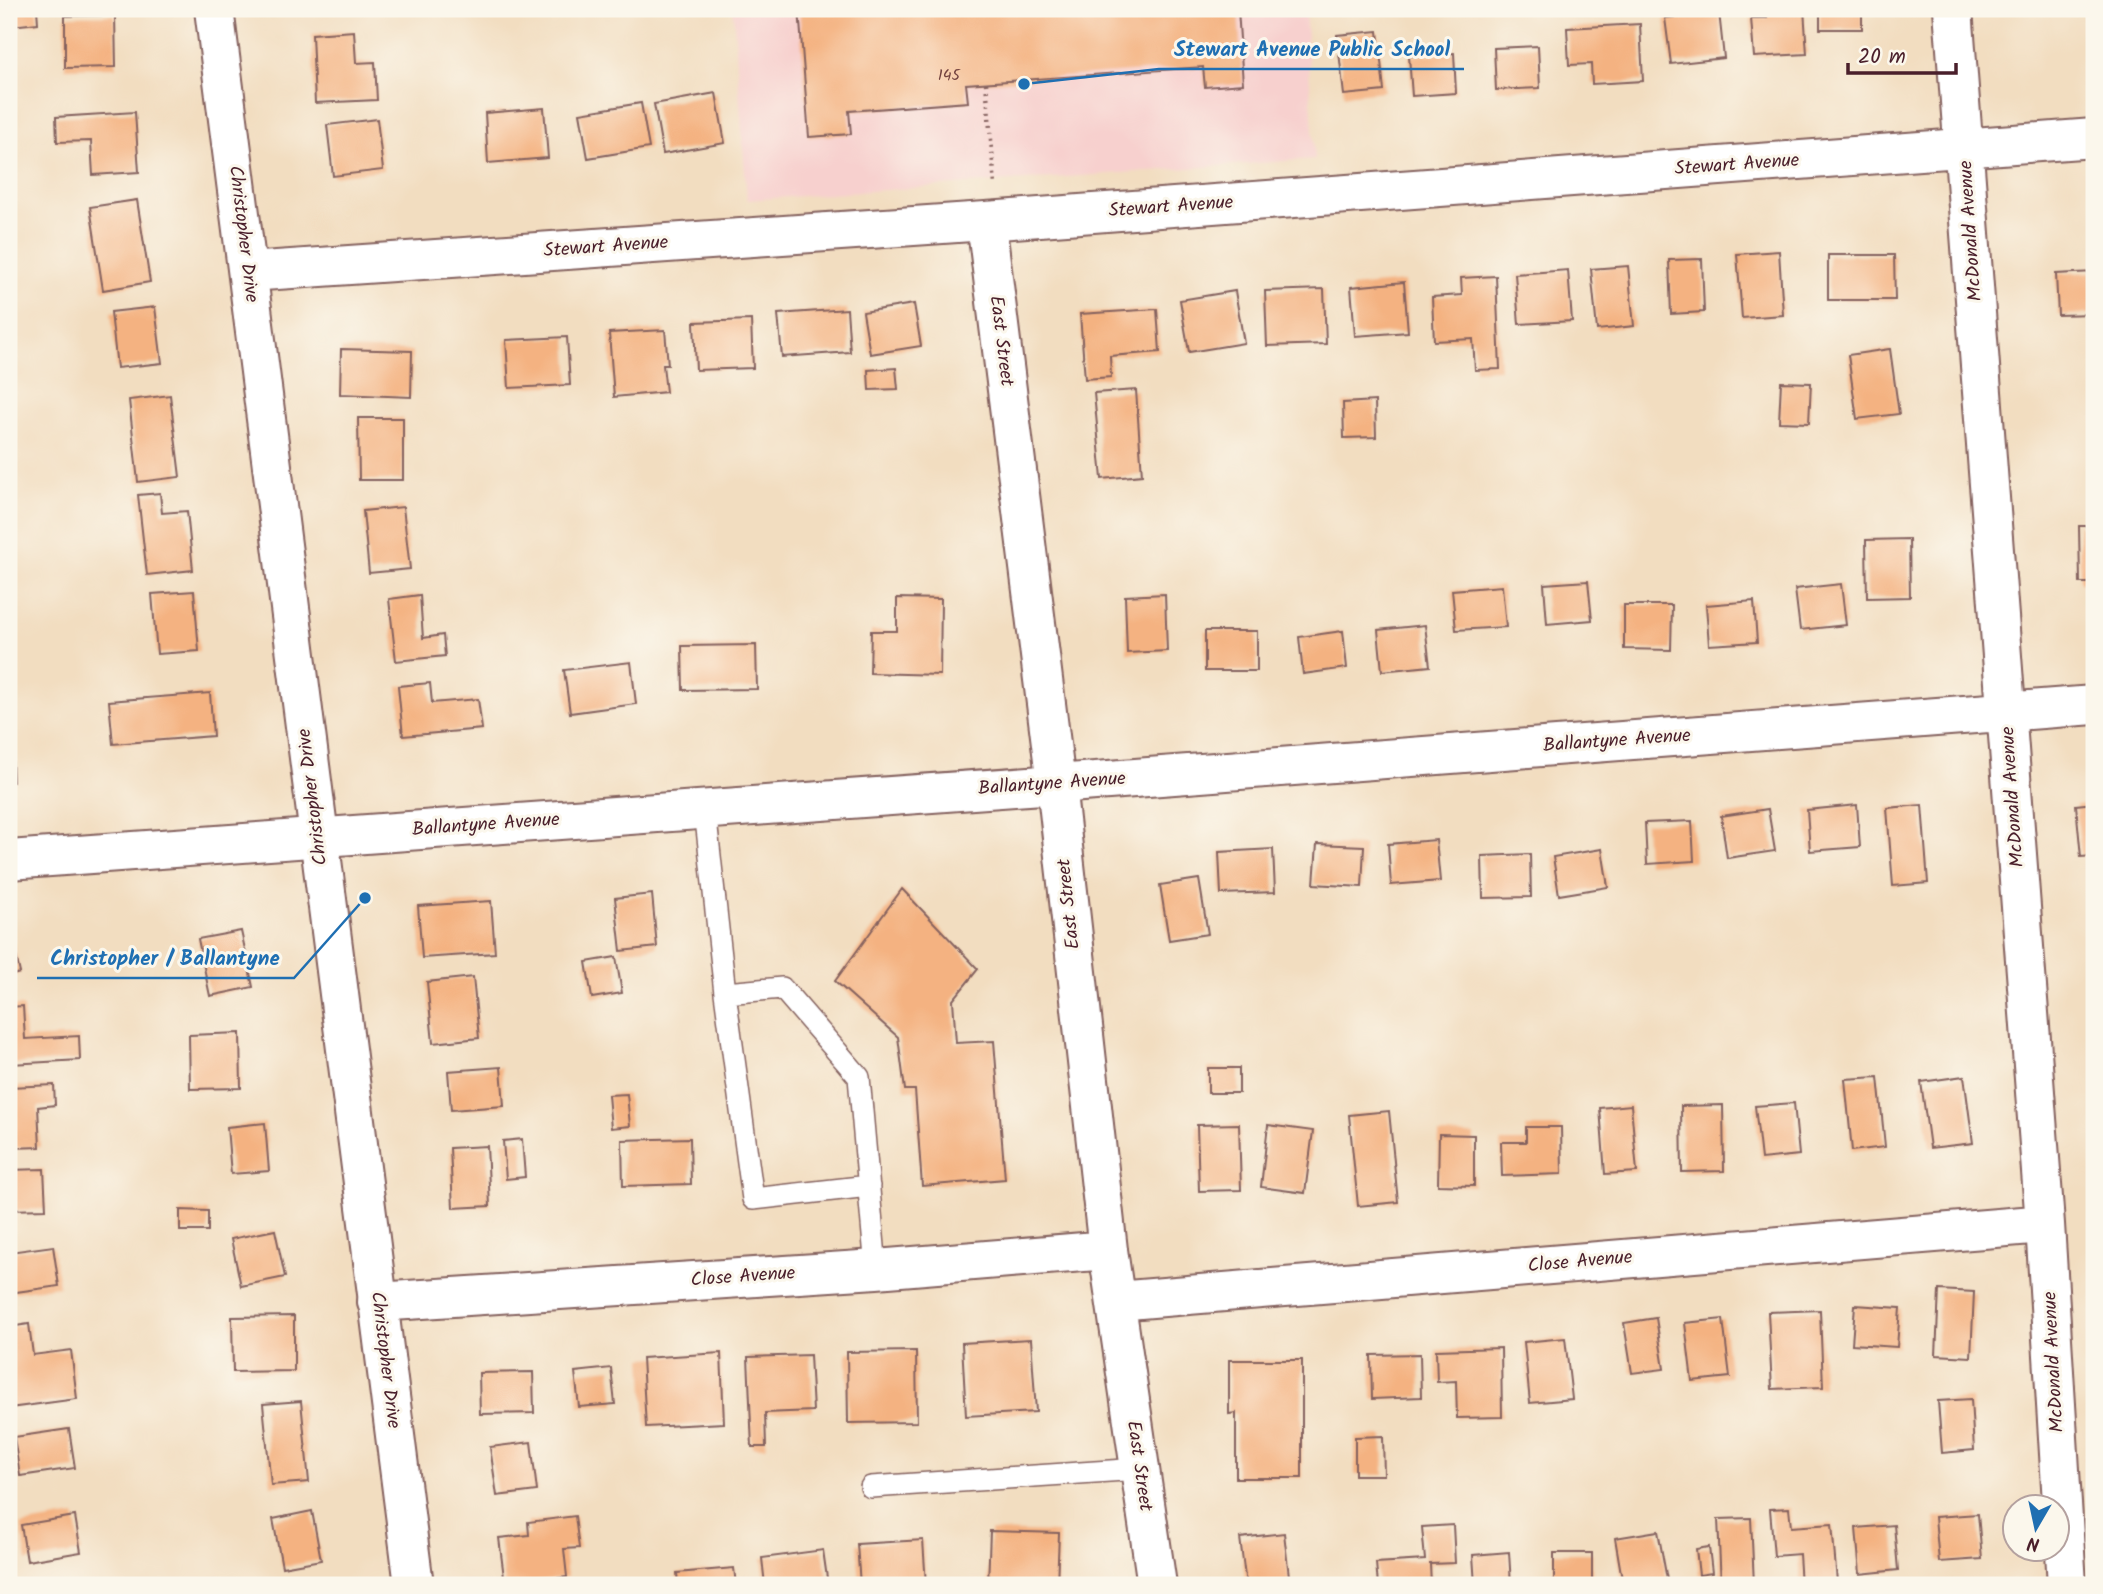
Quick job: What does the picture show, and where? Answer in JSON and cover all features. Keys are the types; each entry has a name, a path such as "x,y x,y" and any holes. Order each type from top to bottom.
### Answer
{"street":[{"name":"Christopher Drive","path":"214,9 414,1585"},
{"name":"McDonald Avenue","path":"1953,9 2045,1224 2067,1585"},
{"name":"Stewart Avenue","path":"248,272 991,204 2094,138"},
{"name":"East Street","path":"991,204 1108,1250 1157,1585"},
{"name":"Ballantyne Avenue","path":"9,860 2094,705"},
{"name":"Close Avenue","path":"1115,1301 2045,1224"},
{"name":"Close Avenue","path":"377,1302 876,1269 1108,1250"}],"lane":[{"path":"705,810 725,993 753,1199 869,1186"},
{"path":"725,993 782,988 859,1077 876,1269"},
{"path":"871,1486 1140,1469"}],"path":[{"path":"986,83 991,204"}],"shaded area":[{"path":"733,9 1305,9 1315,159 747,200"}],"building":[{"path":"9,9 37,9 38,23 11,26"},
{"path":"799,9 1238,9 1243,84 1205,87 1203,67 966,84 968,102 849,111 851,134 809,137"},
{"path":"1766,9 1804,9 1807,54 1754,57 1751,18 1767,18"},
{"path":"1820,9 1862,9 1862,29 1820,29"},
{"path":"1719,12 1724,58 1671,64 1665,18"},
{"path":"115,15 116,67 65,68 65,16"},
{"path":"1640,24 1643,81 1592,84 1591,64 1569,65 1567,28"},
{"path":"354,31 356,63 375,62 377,100 315,103 312,34"},
{"path":"1378,31 1384,91 1344,95 1337,35"},
{"path":"1538,46 1540,88 1496,90 1494,48"},
{"path":"1454,53 1456,93 1412,96 1409,56"},
{"path":"716,93 725,143 663,154 654,104"},
{"path":"641,103 649,148 588,158 580,113"},
{"path":"544,108 548,158 488,163 485,113"},
{"path":"135,112 139,172 93,175 91,141 57,142 56,117"},
{"path":"377,119 383,170 333,176 327,125"},
{"path":"137,200 150,282 103,290 90,207"},
{"path":"1779,251 1783,315 1742,318 1737,254"},
{"path":"1828,255 1894,255 1895,300 1828,300"},
{"path":"1702,259 1704,312 1671,314 1669,260"},
{"path":"1628,266 1634,326 1597,330 1591,269"},
{"path":"1568,270 1572,321 1519,324 1515,274"},
{"path":"2094,272 2094,314 2058,315 2056,274"},
{"path":"1496,276 1500,369 1475,370 1473,339 1434,341 1432,297 1462,295 1461,278"},
{"path":"1404,282 1408,332 1355,336 1351,287"},
{"path":"1324,289 1326,344 1267,346 1265,291"},
{"path":"1235,291 1244,343 1189,352 1180,300"},
{"path":"914,304 921,346 870,354 863,312"},
{"path":"155,307 162,363 117,368 111,312"},
{"path":"847,309 850,352 782,357 778,314"},
{"path":"1157,309 1160,352 1110,356 1111,377 1085,379 1080,314"},
{"path":"751,320 753,368 696,370 694,322"},
{"path":"665,330 668,365 663,365 666,392 614,397 609,333"},
{"path":"567,337 570,385 509,388 506,340"},
{"path":"341,349 412,351 411,397 340,394"},
{"path":"1890,349 1899,414 1857,419 1848,355"},
{"path":"896,368 898,389 869,390 868,370"},
{"path":"1781,382 1811,383 1809,423 1779,422"},
{"path":"1136,390 1142,475 1102,479 1094,393"},
{"path":"170,395 180,477 138,482 129,400"},
{"path":"1375,401 1376,437 1344,438 1343,403"},
{"path":"358,418 403,418 403,480 359,480"},
{"path":"160,493 162,513 187,511 193,570 147,575 138,495"},
{"path":"403,507 410,569 369,573 363,511"},
{"path":"2079,526 2094,526 2094,583 2080,583"},
{"path":"1909,539 1910,597 1867,598 1866,540"},
{"path":"1588,581 1592,620 1547,624 1544,584"},
{"path":"1841,584 1846,625 1800,630 1795,589"},
{"path":"1502,586 1506,627 1456,630 1452,590"},
{"path":"194,591 199,651 157,654 152,594"},
{"path":"1165,594 1167,651 1127,653 1125,596"},
{"path":"420,595 423,638 443,635 445,656 396,661 389,599"},
{"path":"897,598 941,599 940,675 870,673 871,631 897,631"},
{"path":"1754,601 1757,642 1709,645 1706,605"},
{"path":"1624,605 1672,605 1671,650 1624,649"},
{"path":"1425,625 1430,666 1382,671 1378,630"},
{"path":"1205,631 1257,631 1257,671 1205,671"},
{"path":"1343,631 1347,668 1303,674 1299,637"},
{"path":"756,645 757,689 683,690 682,646"},
{"path":"631,662 636,704 570,713 564,670"},
{"path":"430,683 432,703 478,699 482,729 403,736 398,686"},
{"path":"210,693 213,736 113,744 109,701"},
{"path":"9,731 13,782 9,783"},
{"path":"2094,803 2094,856 2081,857 2076,805"},
{"path":"1857,805 1860,847 1810,851 1807,810"},
{"path":"1922,805 1928,883 1893,886 1887,808"},
{"path":"1768,809 1775,851 1727,858 1721,816"},
{"path":"1692,821 1694,861 1647,864 1645,823"},
{"path":"1436,840 1440,881 1391,885 1388,844"},
{"path":"1317,844 1364,846 1362,887 1314,884"},
{"path":"1273,849 1275,892 1221,894 1219,852"},
{"path":"1602,849 1608,887 1559,895 1553,857"},
{"path":"1530,854 1531,897 1483,898 1482,856"},
{"path":"1199,879 1208,934 1169,940 1160,885"},
{"path":"902,889 978,969 953,1000 956,1043 994,1041 1005,1179 922,1186 915,1090 905,1090 898,1037 835,981"},
{"path":"652,894 657,947 621,951 615,898"},
{"path":"491,901 495,953 422,958 418,906"},
{"path":"241,931 253,987 210,996 198,939"},
{"path":"11,934 20,973 9,976 9,935"},
{"path":"616,957 622,993 592,998 586,962"},
{"path":"473,977 479,1038 433,1043 427,982"},
{"path":"23,1006 25,1039 79,1036 80,1060 11,1064 9,1007"},
{"path":"240,1033 241,1088 190,1089 189,1035"},
{"path":"501,1067 504,1106 451,1110 448,1071"},
{"path":"1208,1068 1239,1068 1239,1093 1208,1093"},
{"path":"1964,1076 1973,1143 1930,1148 1921,1082"},
{"path":"1878,1077 1885,1147 1852,1151 1845,1079"},
{"path":"54,1085 55,1105 38,1107 40,1147 11,1148 9,1087"},
{"path":"627,1094 630,1126 611,1128 608,1095"},
{"path":"1794,1103 1799,1155 1761,1159 1755,1106"},
{"path":"1631,1105 1637,1172 1605,1174 1600,1108"},
{"path":"1723,1105 1724,1171 1682,1172 1681,1106"},
{"path":"1389,1111 1398,1202 1358,1206 1349,1115"},
{"path":"265,1123 269,1171 231,1174 227,1127"},
{"path":"1239,1124 1241,1190 1199,1191 1197,1125"},
{"path":"1268,1125 1313,1131 1305,1193 1261,1187"},
{"path":"1526,1127 1561,1127 1562,1174 1502,1176 1501,1142 1526,1142"},
{"path":"1439,1134 1474,1135 1474,1186 1438,1185"},
{"path":"690,1138 691,1184 623,1186 622,1140"},
{"path":"522,1139 525,1177 506,1179 503,1141"},
{"path":"487,1146 490,1206 453,1208 450,1148"},
{"path":"44,1169 46,1209 9,1210 9,1170"},
{"path":"180,1210 208,1211 208,1231 180,1231"},
{"path":"275,1230 285,1277 241,1286 231,1239"},
{"path":"53,1246 59,1286 9,1293 9,1252"},
{"path":"1939,1290 1974,1292 1971,1357 1936,1355"},
{"path":"1855,1305 1900,1308 1897,1347 1852,1344"},
{"path":"1820,1310 1823,1387 1772,1389 1768,1312"},
{"path":"294,1316 294,1371 233,1372 232,1317"},
{"path":"1656,1318 1664,1369 1632,1373 1624,1323"},
{"path":"1723,1319 1730,1377 1692,1381 1685,1323"},
{"path":"29,1324 33,1355 71,1350 77,1399 9,1408 9,1327"},
{"path":"1565,1338 1572,1399 1530,1403 1524,1342"},
{"path":"1031,1339 1036,1412 966,1416 962,1343"},
{"path":"1501,1348 1502,1417 1457,1418 1456,1381 1437,1382 1436,1350"},
{"path":"916,1351 917,1422 848,1423 847,1352"},
{"path":"721,1353 724,1423 646,1427 642,1358"},
{"path":"1420,1354 1421,1397 1372,1399 1371,1355"},
{"path":"810,1355 813,1411 765,1413 766,1447 752,1447 748,1357"},
{"path":"1229,1360 1302,1360 1302,1478 1236,1478 1236,1413 1229,1414"},
{"path":"611,1368 615,1404 579,1407 575,1372"},
{"path":"533,1372 534,1413 480,1414 479,1373"},
{"path":"1971,1399 1974,1450 1942,1453 1938,1401"},
{"path":"301,1401 309,1482 271,1485 263,1404"},
{"path":"69,1429 75,1468 20,1476 14,1437"},
{"path":"1383,1436 1384,1475 1355,1475 1355,1437"},
{"path":"531,1442 537,1491 497,1496 490,1447"},
{"path":"1789,1508 1791,1527 1832,1524 1837,1582 1801,1585 1799,1554 1774,1556 1770,1509"},
{"path":"312,1511 321,1560 282,1567 273,1519"},
{"path":"1978,1514 1982,1559 1939,1562 1935,1517"},
{"path":"75,1516 81,1552 27,1561 21,1525"},
{"path":"575,1516 579,1548 564,1549 567,1577 505,1585 499,1538 529,1535 528,1522"},
{"path":"1751,1518 1754,1585 1721,1585 1718,1519"},
{"path":"1453,1525 1455,1563 1430,1564 1431,1585 1378,1585 1376,1563 1425,1560 1422,1527"},
{"path":"1894,1525 1898,1570 1860,1574 1856,1528"},
{"path":"990,1531 1059,1533 1057,1585 988,1585"},
{"path":"1658,1531 1668,1585 1623,1585 1615,1538"},
{"path":"1284,1533 1290,1585 1246,1585 1240,1538"},
{"path":"923,1540 926,1585 860,1585 857,1544"},
{"path":"1709,1547 1712,1573 1699,1575 1696,1549"},
{"path":"823,1550 828,1585 765,1585 762,1558"},
{"path":"1509,1552 1511,1585 1475,1585 1473,1555"},
{"path":"1554,1553 1592,1553 1592,1585 1554,1585"},
{"path":"734,1568 736,1585 678,1585 677,1573"}],"place":[{"name":"Stewart Avenue Public School","path":"1024,84"},
{"name":"Christopher / Ballantyne","path":"365,898"}]}
